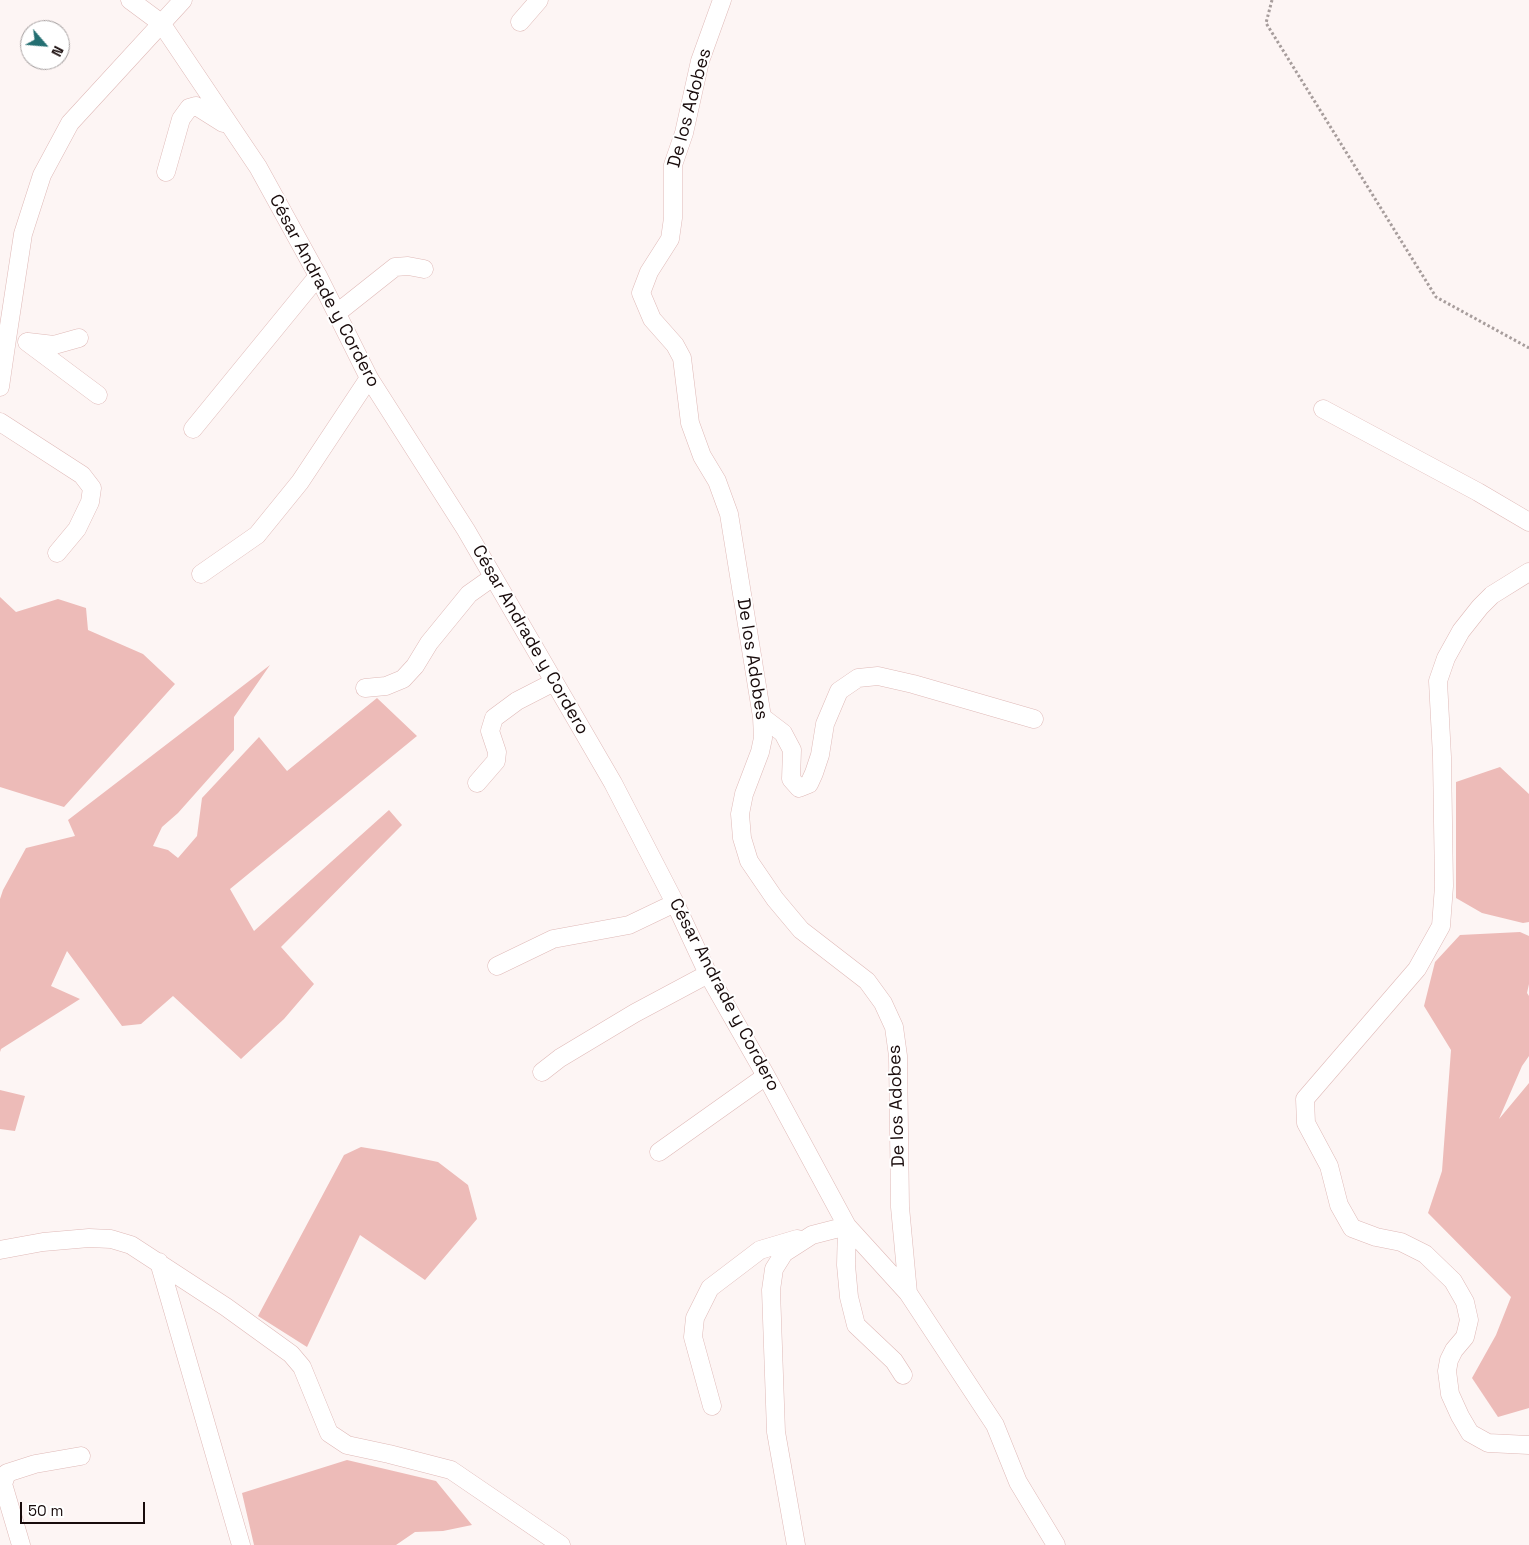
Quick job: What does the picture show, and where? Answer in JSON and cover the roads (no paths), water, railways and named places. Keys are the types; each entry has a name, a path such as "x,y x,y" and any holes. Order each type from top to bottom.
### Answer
{"street":[{"name":"César Andrade y Cordero","path":"130,0 161,23 258,167 318,276 369,378 466,530 613,784 675,902 708,974 766,1076 847,1226 908,1294 995,1425 1018,1482 1056,1545"},
{"path":"0,387 5,334 23,234 42,175 70,123 183,0"},
{"path":"520,22 539,0"},
{"name":"De los Adobes","path":"722,0 700,61 691,106 673,165 673,218 670,240 649,272 641,294 652,319 675,345 682,358 690,423 702,456 717,481 729,514 762,717 763,738 760,752 744,794 740,814 742,838 749,861 775,899 801,930 867,981 883,1003 894,1027 898,1056 900,1207 908,1294"},
{"path":"166,172 181,119 189,108 196,106 232,129"},
{"path":"337,313 396,267 408,266 424,269"},
{"path":"193,429 318,276"},
{"path":"5,334 42,345 54,345 79,338"},
{"path":"27,342 98,395"},
{"path":"201,574 257,535 300,482 369,378"},
{"path":"1323,409 1478,492 1529,522"},
{"path":"0,422 82,475 92,488 90,502 77,529 57,553"},
{"path":"1529,572 1492,595 1480,607 1461,631 1446,658 1438,681 1442,757 1444,886 1441,926 1417,969 1306,1099 1306,1123 1329,1166 1339,1204 1352,1228 1376,1237 1401,1242 1425,1254 1453,1281 1465,1302 1469,1320 1465,1337 1454,1350 1449,1360 1447,1371 1450,1394 1470,1433 1488,1443 1529,1445"},
{"path":"365,688 386,686 403,679 415,666 429,643 468,594 493,577"},
{"path":"762,717 783,733 792,750 791,779 799,788 809,784 814,773 820,755 825,724 839,691 858,678 878,676 913,684 1034,719"},
{"path":"477,783 496,761 497,752 490,731 494,718 518,701 554,682"},
{"path":"497,966 554,939 629,926 675,902"},
{"path":"542,1072 560,1058 635,1013 708,974"},
{"path":"659,1152 766,1076"},
{"path":"712,1406 693,1337 695,1318 710,1288 760,1250 847,1226 846,1265 849,1297 856,1325 894,1361 903,1375"},
{"path":"796,1545 776,1432 772,1290 774,1269 784,1253 812,1235"},
{"path":"0,1250 43,1242 89,1238 111,1239 131,1245 226,1307 291,1354 302,1367 329,1432 347,1446 389,1454 451,1470 561,1545"},
{"path":"159,1262 241,1545"},
{"path":"21,1545 3,1484 7,1473 35,1464 81,1456"}]}
